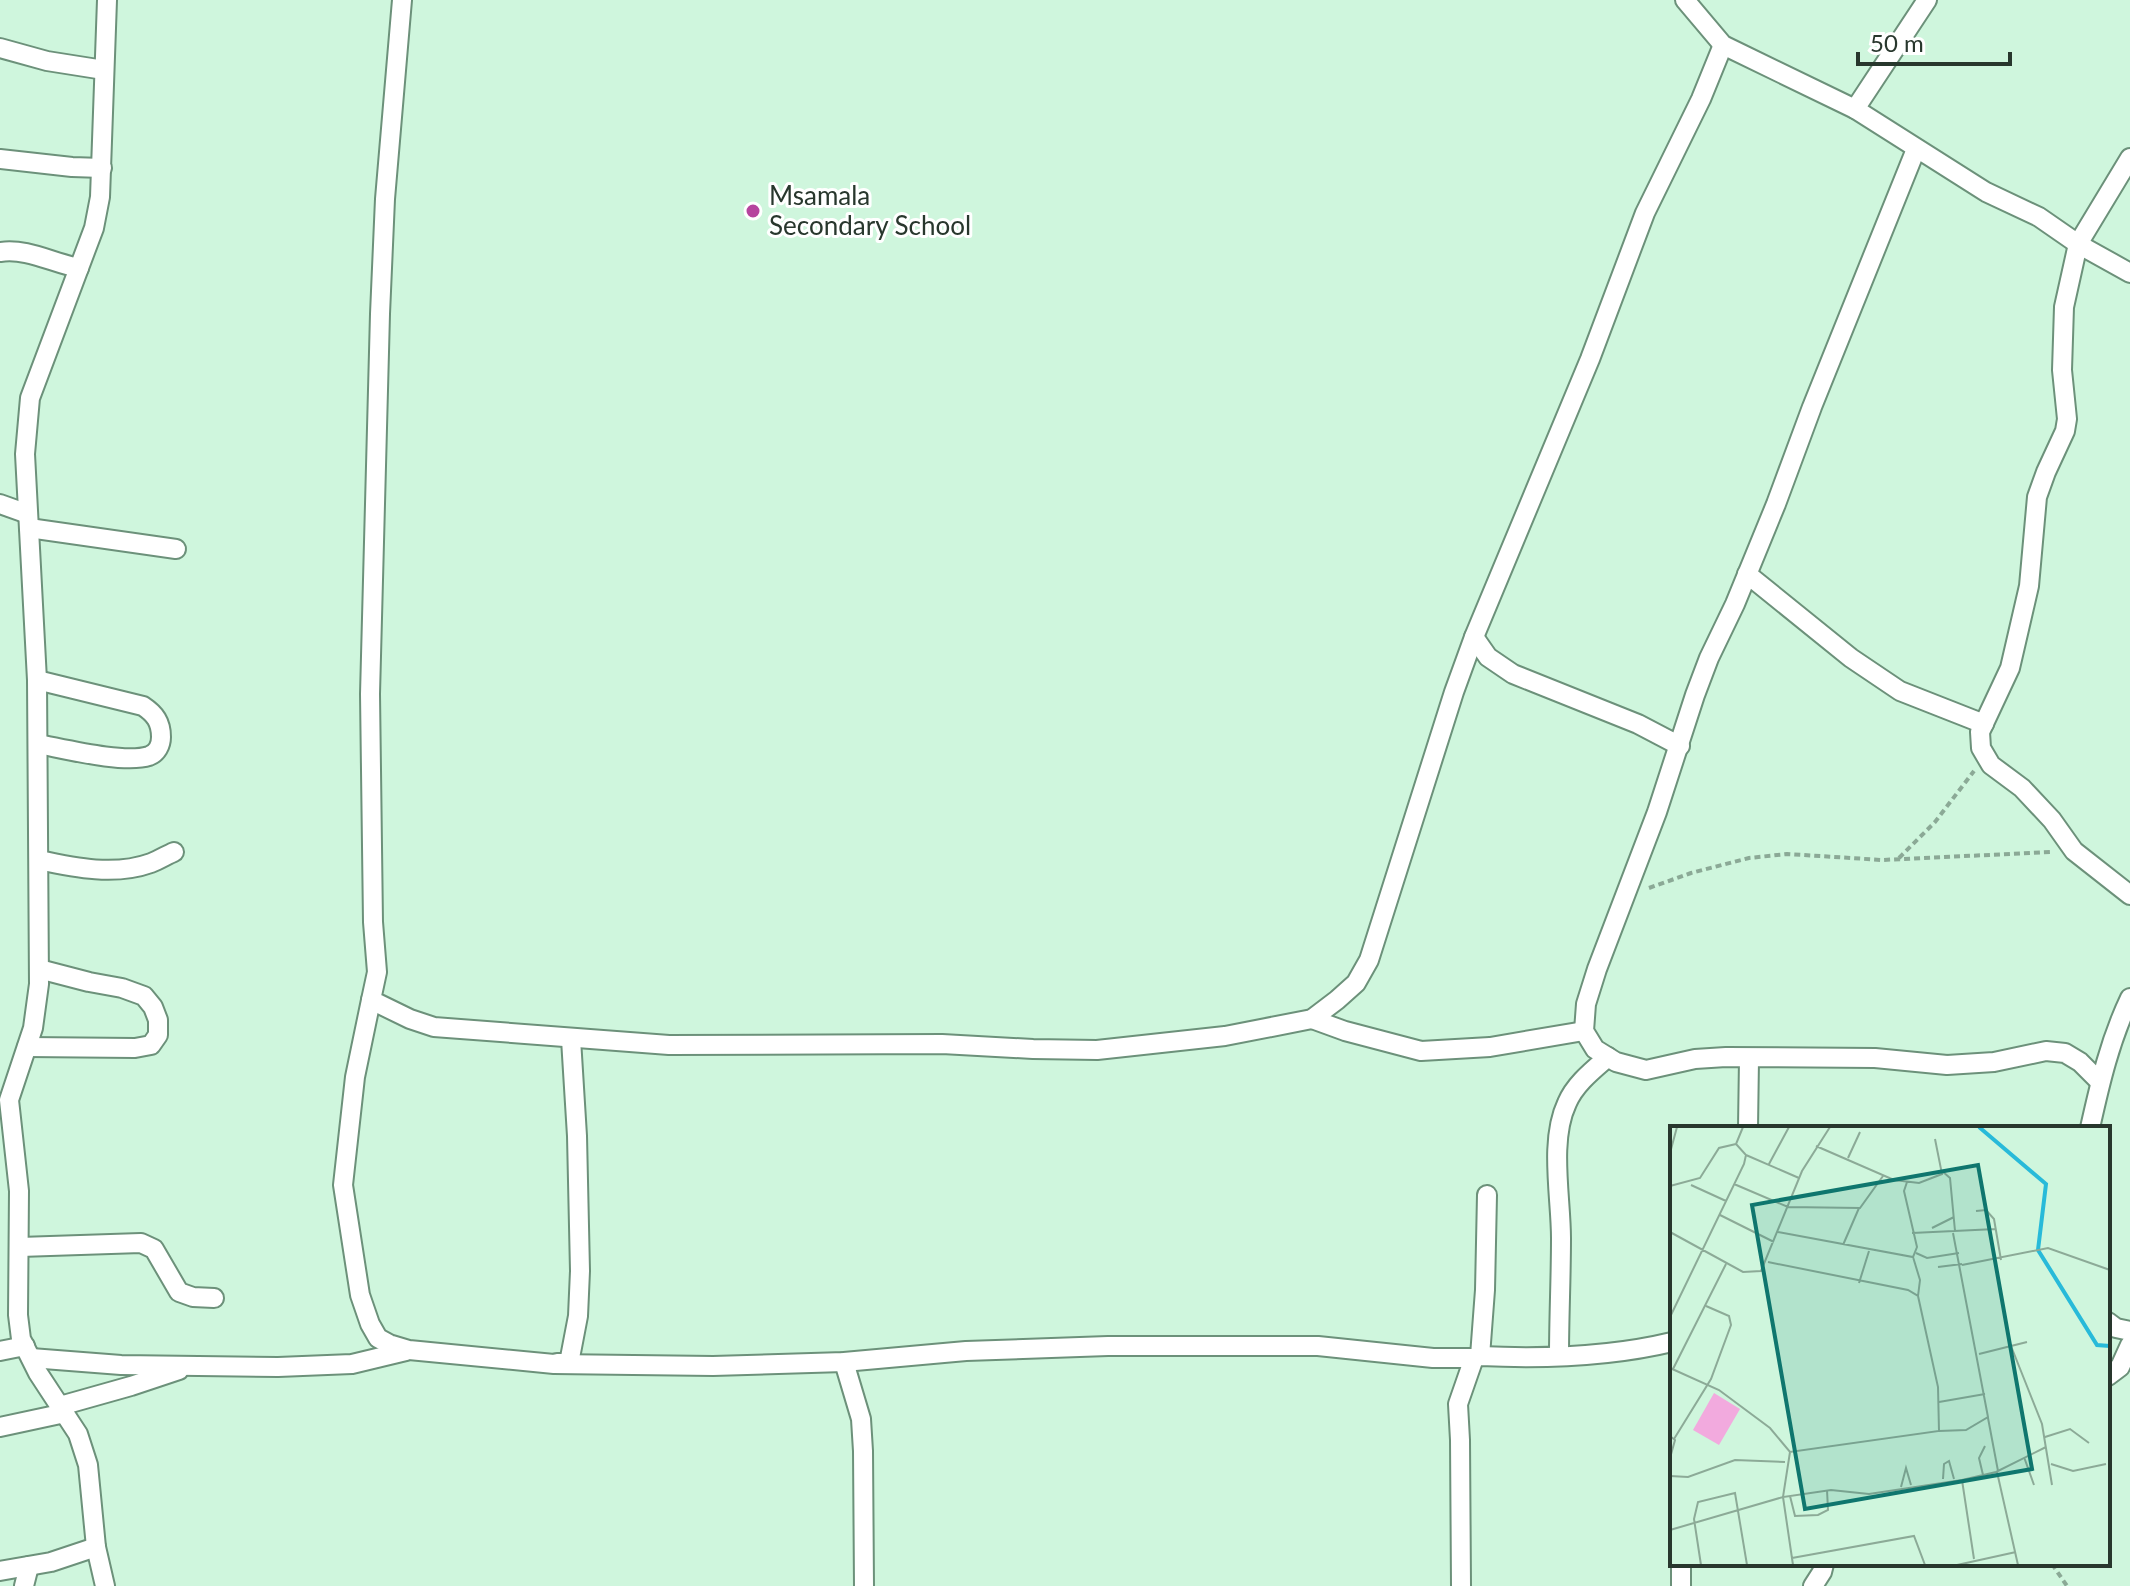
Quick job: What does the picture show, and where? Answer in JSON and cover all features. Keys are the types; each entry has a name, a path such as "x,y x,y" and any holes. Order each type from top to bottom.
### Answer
{"street":[{"path":"105,1586 96,1547 88,1465 78,1434 21,1339 18,1315 19,1191 5,1100 33,1028 39,969 37,680 25,454 30,398 94,228 100,197 107,0"},
{"path":"402,0 385,199 370,694 373,922 377,972 355,1077 343,1185 360,1295 378,1338 409,1350 554,1364 713,1366 844,1362 966,1351 1108,1346 1318,1346 1433,1358 1529,1358 1638,1350 1670,1342"},
{"path":"1685,0 1723,45 1855,109 1986,192 2039,217 2078,244 2130,273"},
{"path":"1855,109 1927,0"},
{"path":"371,1000 434,1027 669,1045 942,1044 1097,1050 1225,1036 1312,1019 1356,983 1369,960 1474,637 1590,359 1645,213 1701,99 1723,45"},
{"path":"0,48 47,61 104,70"},
{"path":"1916,149 1776,504 1695,695 1680,746 1597,969 1586,1004 1584,1031 1595,1049 1616,1062 1646,1070 1695,1059 1726,1057 1875,1058 1947,1065 1994,1062 2046,1051 2072,1057 2100,1082"},
{"path":"2130,158 2078,244 2064,307 2062,370 2067,419 2065,431 2037,497 2029,586 2010,668 1980,732 1981,748 1991,765 2022,788 2074,851 2130,895"},
{"path":"0,159 102,168"},
{"path":"0,252 28,252 79,268"},
{"path":"0,504 29,521 176,549"},
{"path":"1747,574 1851,658 1900,691 1984,724"},
{"path":"1474,637 1488,657 1513,674 1638,724 1680,746"},
{"path":"37,680 143,706 152,713 161,731 161,745 152,755 137,758 105,756 38,744"},
{"path":"39,860 78,868 119,870 151,863 174,852"},
{"path":"27,1047 135,1048 151,1045 158,1035 158,1020 144,996 39,969"},
{"path":"2090,1126 2100,1082 2130,998"},
{"path":"1312,1019 1421,1051 1490,1047 1584,1031"},
{"path":"554,1364 569,1363 578,1316 577,1136 571,1039"},
{"path":"1559,1356 1560,1126 1567,1102 1583,1079 1608,1057"},
{"path":"1748,1126 1749,1059"},
{"path":"1461,1586 1458,1404 1477,1357 1485,1290 1487,1195"},
{"path":"20,1247 141,1243 154,1249 179,1292 193,1297 214,1298"},
{"path":"2110,1324 2130,1331"},
{"path":"2110,1374 2120,1367 2130,1345"},
{"path":"0,1351 121,1365 190,1367 352,1364 409,1350"},
{"path":"844,1362 861,1419 864,1586"},
{"path":"0,1427 62,1410 190,1367"},
{"path":"0,1571 51,1562 96,1547"},
{"path":"24,1586 29,1566"},
{"path":"1813,1586 1824,1566"}],"path":[{"path":"1898,859 1935,822 1986,756"},
{"path":"1624,897 1691,873 1749,858 1787,854 1898,859 2074,851"},
{"path":"2053,1566 2067,1586"}],"place":[{"name":"Msamala Secondary School","path":"753,211"}]}
